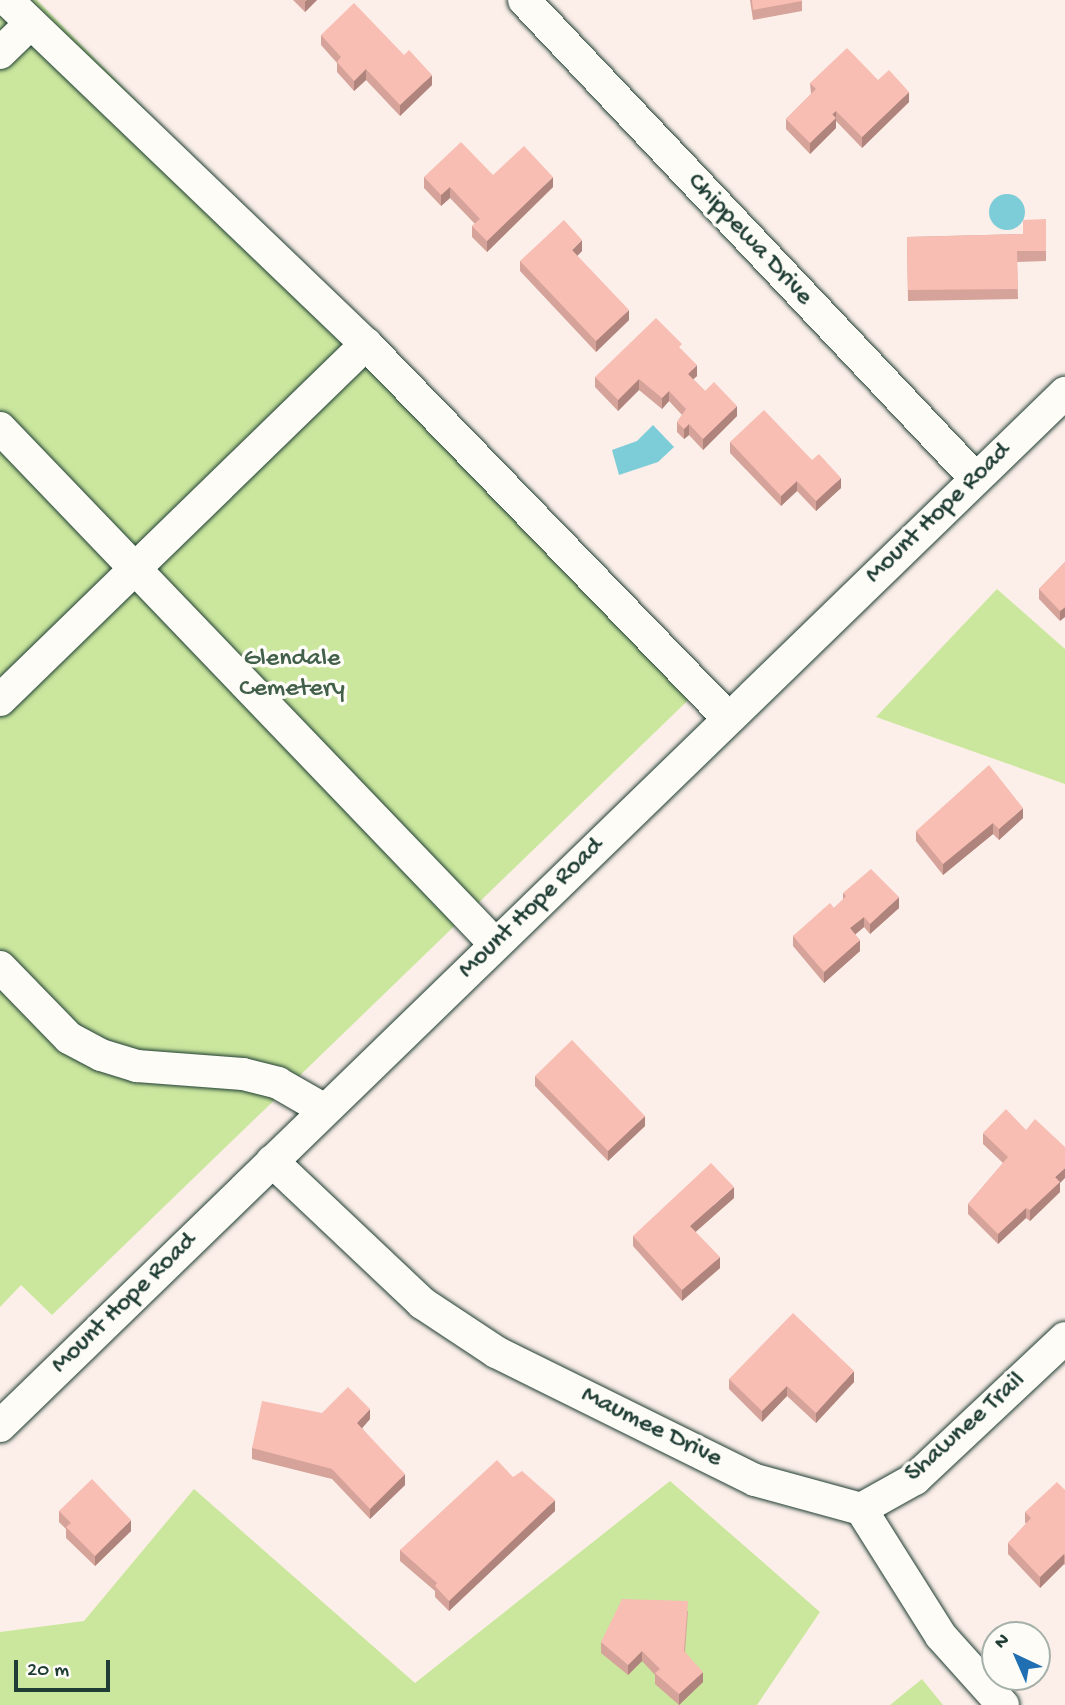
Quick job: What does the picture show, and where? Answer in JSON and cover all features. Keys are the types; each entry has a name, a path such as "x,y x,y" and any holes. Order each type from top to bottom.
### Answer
{"street":[{"path":"7,0 366,344 728,718"},
{"name":"Chippewa Drive","path":"524,0 975,478"},
{"path":"0,53 30,24"},
{"path":"0,700 366,344"},
{"name":"Mount Hope Road","path":"0,1426 975,478 1059,410"},
{"path":"0,428 495,944"},
{"path":"0,967 69,1038 101,1055 137,1066 243,1074 278,1083 326,1110"},
{"name":"Maumee Drive","path":"272,1161 422,1303 496,1352 755,1480 862,1509"},
{"name":"Shawnee Trail","path":"862,1509 915,1479 1065,1338"},
{"path":"862,1509 941,1636 1003,1705"}],"green space":[{"name":"Glendale Cemetery","path":"0,0 37,0 709,680 52,1315 21,1285 0,1307"},
{"path":"997,589 1065,649 1065,784 876,717"},
{"path":"670,1481 820,1612 757,1705 0,1705 0,1632 84,1621 194,1489 415,1683"},
{"path":"922,1679 943,1705 890,1705"}],"water":[{"path":"1007,194 1020,199 1025,212 1020,225 1007,230 994,225 989,212 994,199"},
{"path":"653,425 674,447 658,462 619,475 612,450 637,441"}],"building":[{"path":"752,0 802,0 802,1 753,10"},
{"path":"354,3 404,55 409,50 432,75 400,105 366,69 354,81 337,62 341,57 321,35"},
{"path":"847,48 878,80 889,70 909,92 862,137 836,111 832,114 836,118 810,143 786,119 816,89 810,83"},
{"path":"461,142 493,175 524,146 553,177 487,241 472,226 480,219 450,187 441,195 424,177"},
{"path":"1046,219 1046,251 1017,251 1018,289 908,290 907,237 1023,234 1023,220"},
{"path":"564,220 582,240 572,250 629,310 596,341 520,261"},
{"path":"656,318 682,344 679,347 697,365 688,374 705,391 714,382 737,406 703,439 689,424 684,429 677,422 686,409 669,391 662,398 639,379 618,400 595,377"},
{"path":"764,410 812,460 819,454 841,478 816,501 797,481 781,496 730,442"},
{"path":"1065,562 1065,607 1060,611 1039,589"},
{"path":"989,765 1023,808 999,829 993,823 943,864 916,831"},
{"path":"871,869 899,897 870,924 864,917 850,928 860,940 824,972 793,936 830,903 834,908 846,896 843,893"},
{"path":"572,1040 645,1116 608,1151 535,1076"},
{"path":"1006,1109 1026,1130 1035,1119 1065,1147 1065,1168 1055,1177 1060,1182 1030,1210 1026,1208 998,1234 968,1204 1008,1157 983,1133"},
{"path":"711,1163 734,1187 690,1226 720,1257 682,1290 633,1236"},
{"path":"793,1313 854,1371 816,1413 787,1386 762,1411 729,1379"},
{"path":"348,1387 370,1409 357,1423 405,1474 370,1509 332,1469 252,1448 262,1401 322,1413"},
{"path":"497,1460 513,1477 522,1471 555,1500 449,1601 435,1586 437,1583 400,1550"},
{"path":"92,1479 131,1520 95,1556 66,1527 71,1523 59,1511"},
{"path":"1057,1482 1065,1490 1065,1555 1040,1577 1008,1543 1031,1518 1025,1512"},
{"path":"622,1599 688,1601 684,1651 703,1672 679,1694 655,1673 660,1669 642,1651 628,1665 601,1642"}]}
